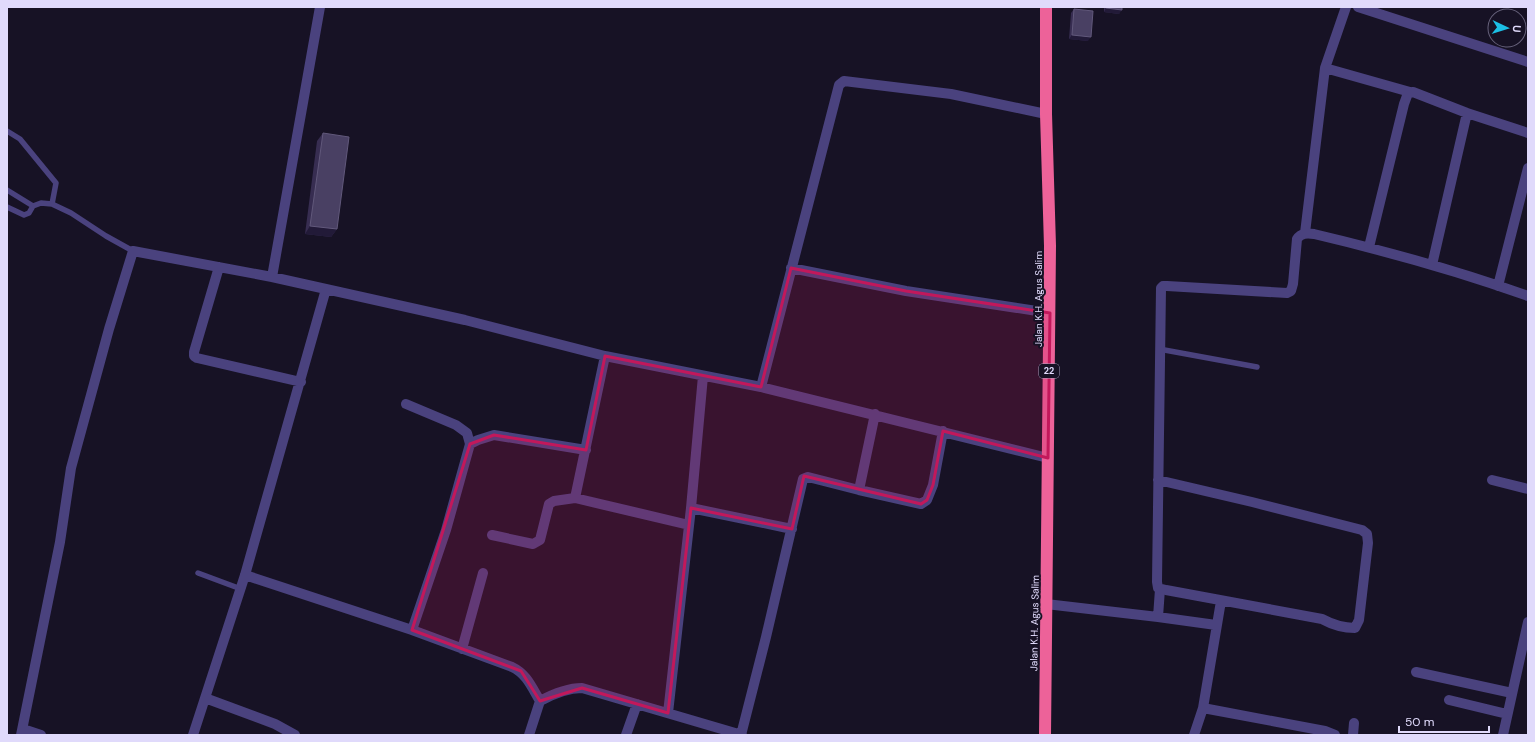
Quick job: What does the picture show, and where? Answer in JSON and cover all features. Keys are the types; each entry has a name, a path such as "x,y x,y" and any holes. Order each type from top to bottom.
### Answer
{"highway":[{"name":"Jalan K.H. Agus Salim","path":"1045,735 1050,313 1050,246 1046,114 1046,7"}],"street":[{"path":"272,277 320,7"},
{"path":"1305,233 1325,68 1346,7"},
{"path":"1358,7 1528,62"},
{"path":"1325,68 1413,92 1467,114 1528,133"},
{"path":"761,386 841,82 844,81 951,94 1046,114"},
{"path":"1370,247 1404,104 1406,97 1410,92"},
{"path":"1432,265 1467,114"},
{"path":"1498,286 1528,168"},
{"path":"1158,617 1160,589 1157,586 1159,349 1160,295 1163,286 1287,293 1291,291 1294,284 1297,239 1305,233 1370,247 1528,296"},
{"path":"41,735 22,732 60,542 71,468 109,329 133,251 272,277 465,320 605,356 761,386 1048,458"},
{"path":"219,267 194,356 196,358 249,371 301,382"},
{"path":"791,268 906,291 1050,313"},
{"path":"193,735 241,589 301,382 326,289"},
{"path":"575,498 605,356"},
{"path":"668,713 691,508 703,376"},
{"path":"406,404 456,426 467,434 470,444 446,530 412,630"},
{"path":"859,490 875,414"},
{"path":"540,700 575,688 582,688 741,735 766,637 803,479 808,477 921,504 927,500 933,485 944,431"},
{"path":"470,444 494,435 586,450"},
{"path":"1158,480 1362,530 1367,534 1368,543 1359,620 1355,628 1344,628 1333,625 1322,619 1160,589"},
{"path":"1492,480 1528,489"},
{"path":"492,535 533,544 538,543 549,504 554,501 575,498 689,525"},
{"path":"691,508 792,528"},
{"path":"462,649 483,573"},
{"path":"245,575 412,630 520,671 540,700 529,735"},
{"path":"1194,735 1203,708 1221,601"},
{"path":"1046,604 1216,625"},
{"path":"1503,735 1528,622"},
{"path":"1416,672 1512,693"},
{"path":"206,698 275,724 294,735"},
{"path":"1449,700 1507,714"},
{"path":"626,735 637,704"},
{"path":"1203,708 1326,731 1335,735"},
{"path":"1353,735 1354,723"}],"lane":[{"path":"7,131 20,139 56,183 52,204"},
{"path":"7,190 33,206"},
{"path":"7,207 24,215 29,213 33,206 41,203 52,204 71,213 106,236 133,251"},
{"path":"1159,349 1257,367"},
{"path":"198,573 241,589"}],"highlighted area":[{"path":"791,268 906,291 1050,313 1048,458 943,431 933,485 927,500 921,504 804,476 792,529 691,508 668,713 582,688 540,701 521,671 412,630 470,444 494,435 586,450 605,356 761,387"}],"building":[{"path":"1122,7 1122,10 1106,8"},
{"path":"1074,9 1093,11 1091,37 1072,35"},
{"path":"323,133 349,137 337,229 310,226"}]}
